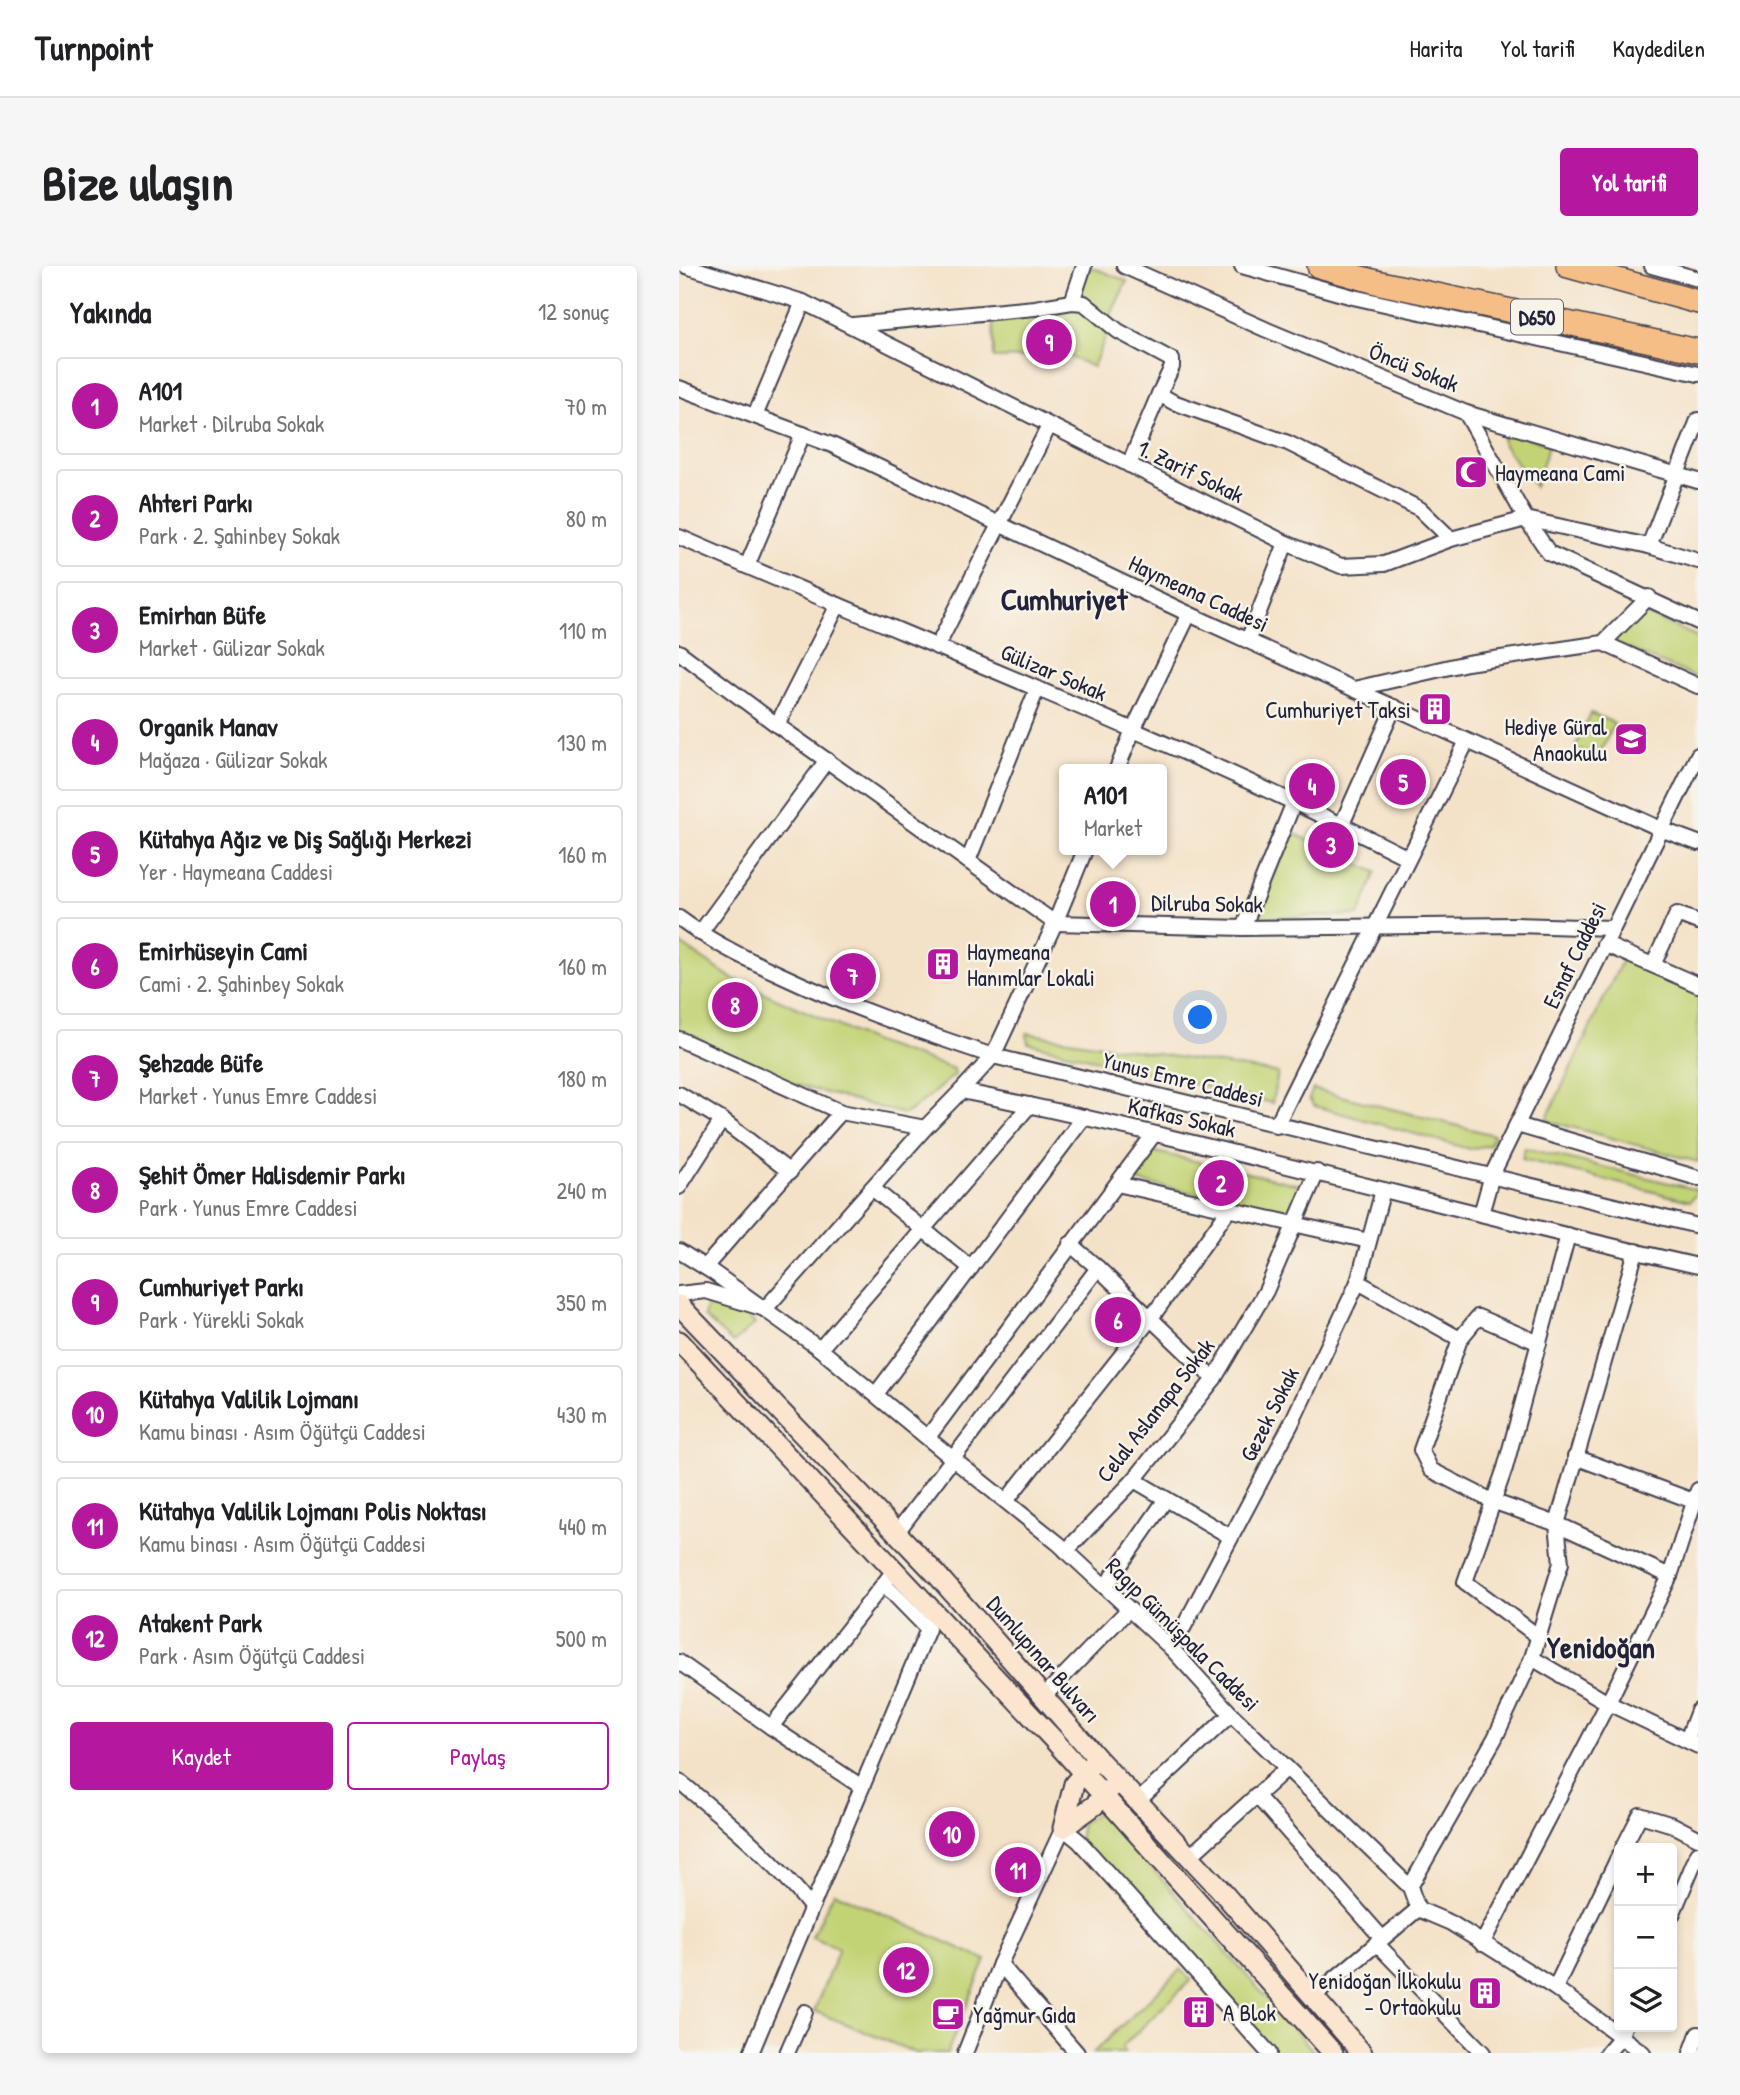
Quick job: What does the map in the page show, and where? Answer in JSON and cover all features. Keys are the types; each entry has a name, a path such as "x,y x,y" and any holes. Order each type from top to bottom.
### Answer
{"highway":[{"path":"1324,267 1376,282 1398,266"},
{"name":"D650","path":"1568,266 1698,302"},
{"name":"D650","path":"1376,282 1698,351"}],"main road":[{"name":"Dumlupınar Bulvarı","path":"679,1305 897,1532 1362,2053"},
{"name":"Dumlupınar Bulvarı","path":"679,1341 890,1578 1104,1795 1333,2053"},
{"path":"1063,1828 1074,1784 1098,1759"},
{"path":"1063,1828 1119,1780"}],"street":[{"name":"1. Zarif Sokak","path":"685,266 803,302 1129,466 1286,543 1341,566 1384,564 1451,540 1526,519"},
{"path":"1072,302 1084,266"},
{"name":"Öncü Sokak","path":"1124,266 1267,331 1466,413 1698,481"},
{"path":"1242,266 1353,297 1698,374"},
{"path":"1652,266 1698,279"},
{"path":"755,416 803,302"},
{"path":"851,325 1035,308 1072,302 1084,303 1118,331 1172,360 1172,367 1129,466"},
{"name":"Haymeana Caddesi","path":"679,388 832,445 1189,614 1698,844"},
{"path":"1159,394 1174,402 1288,443 1420,509 1451,540"},
{"path":"1466,413 1526,519 1549,553 1698,622"},
{"path":"1649,546 1698,419"},
{"path":"937,647 1049,426"},
{"path":"747,566 803,434"},
{"path":"1526,519 1649,546 1698,561"},
{"name":"Gülizar Sokak","path":"679,537 1133,730 1342,824 1408,858"},
{"path":"1248,640 1286,543"},
{"path":"1603,643 1649,597"},
{"path":"777,725 838,605"},
{"path":"1119,764 1189,614"},
{"path":"1354,689 1467,663 1603,643 1698,686"},
{"path":"679,652 1055,923"},
{"path":"968,861 1037,689"},
{"path":"1342,824 1394,707"},
{"path":"1276,1125 1467,741"},
{"name":"Esnaf Caddesi","path":"1481,1214 1492,1175 1698,755"},
{"path":"700,933 827,761"},
{"path":"1243,928 1294,802"},
{"path":"679,1294 706,1292 725,1295 765,1310 925,1128 993,1056 1055,923 1083,855"},
{"path":"1653,965 1677,914 1698,922"},
{"name":"Yunus Emre Caddesi","path":"679,918 717,944 835,1001 993,1056 1696,1223"},
{"name":"Dilruba Sokak","path":"1055,923 1243,928 1515,925 1612,928"},
{"path":"1604,944 1698,985"},
{"path":"679,1039 841,1112 925,1128"},
{"name":"Kafkas Sokak","path":"961,1091 1317,1172 1698,1266"},
{"path":"679,1094 722,1120 790,1172"},
{"path":"820,1349 1030,1105"},
{"path":"705,1267 841,1112"},
{"path":"876,1394 1084,1117"},
{"path":"679,1187 685,1167 722,1120"},
{"path":"1517,1125 1698,1178"},
{"path":"928,1437 1154,1134"},
{"name":"Celal Aslanapa Sokak","path":"1066,1551 1134,1480 1214,1379 1266,1291 1317,1172"},
{"path":"1117,1184 1369,1241"},
{"path":"872,1188 971,1268"},
{"name":"Gezek Sokak","path":"1172,1649 1291,1424 1358,1282 1383,1190"},
{"path":"1006,1501 1151,1318 1230,1209"},
{"path":"1539,1637 1465,1582 1505,1468 1568,1235"},
{"path":"1070,1244 1214,1379"},
{"name":"Ragıp Gümüşpala Caddesi","path":"679,1251 820,1349 1066,1551 1172,1649 1231,1714 1410,1887 1418,1909"},
{"path":"1410,1887 1495,1738 1532,1658 1561,1563 1557,1524 1636,1251"},
{"path":"897,1532 1098,1268"},
{"path":"1358,1282 1460,1339"},
{"path":"1539,1343 1478,1317 1460,1339 1421,1450 1431,1470 1492,1501 1557,1524 1670,1576"},
{"path":"1482,1944 1608,1703 1670,1576 1697,1493 1575,1457"},
{"path":"1134,1480 1231,1537"},
{"path":"1105,1587 1166,1499"},
{"path":"751,2053 929,1629 890,1578 771,1727"},
{"path":"1045,1695 1128,1610"},
{"path":"1532,1658 1608,1703 1692,1743 1698,1711"},
{"path":"679,1662 862,1787"},
{"path":"1137,1802 1231,1714"},
{"path":"1189,1857 1287,1768"},
{"path":"679,1781 750,1840 789,1879 811,1907"},
{"path":"1256,1795 1379,1940 1483,2053"},
{"path":"1626,1843 1640,1815 1673,1825 1698,1838"},
{"path":"965,2053 1000,1964 1063,1828 1079,1841 1269,2053"},
{"path":"1676,1906 1698,1853"},
{"path":"1555,1988 1614,1866"},
{"path":"1313,1997 1418,1909 1451,1923 1614,2027"},
{"path":"1000,1964 1077,2053"},
{"path":"787,2053 804,2012"},
{"path":"1607,2053 1622,2032 1643,2053"},
{"path":"1691,2053 1698,2034"}],"green space":[{"path":"1088,266 1127,281 1108,321 1077,298"},
{"path":"1081,305 1109,329 1093,367 1068,356 994,358 993,314"},
{"path":"1511,433 1549,444 1535,487 1503,444 1502,438"},
{"path":"1638,611 1698,637 1698,678 1609,641"},
{"path":"1591,713 1614,723 1598,758 1575,747"},
{"path":"1293,833 1376,872 1359,915 1253,918"},
{"path":"679,943 733,979 877,1043 954,1069 955,1075 918,1106 904,1114 789,1083 679,1030"},
{"path":"1624,956 1698,990 1698,1162 1546,1120"},
{"path":"1027,1033 1278,1073 1272,1103 1028,1043"},
{"path":"1313,1089 1494,1135 1489,1145 1469,1149 1314,1106 1309,1099"},
{"path":"1525,1148 1698,1191 1690,1201 1522,1159"},
{"path":"1151,1151 1309,1187 1296,1214 1132,1180"},
{"path":"709,1296 742,1309 755,1324 733,1343 704,1317"},
{"path":"1098,1813 1107,1817 1315,2053 1270,2053 1079,1841 1082,1822"},
{"path":"834,1892 986,1960 947,2053 916,2053 814,2011 839,1948 812,1937"},
{"path":"1181,1969 1191,1980 1122,2047 1126,2053 1093,2053"}],"place":[{"name":"Cumhuriyet Parkı","path":"1049,342"},
{"name":"Haymeana Cami","path":"1471,472"},
{"name":"Cumhuriyet Taksi","path":"1435,709"},
{"name":"Hediye Güral Anaokulu","path":"1631,739"},
{"name":"Kütahya Ağız ve Diş Sağlığı Merkezi","path":"1403,782"},
{"name":"Organik Manav","path":"1312,786"},
{"name":"Emirhan Büfe","path":"1331,845"},
{"name":"A101","path":"1113,904"},
{"name":"Haymeana Hanımlar Lokali","path":"943,964"},
{"name":"Şehzade Büfe","path":"853,976"},
{"name":"Şehit Ömer Halisdemir Parkı","path":"735,1005"},
{"name":"Ahteri Parkı","path":"1221,1183"},
{"name":"Emirhüseyin Cami","path":"1118,1320"},
{"name":"Kütahya Valilik Lojmanı","path":"952,1834"},
{"name":"Kütahya Valilik Lojmanı Polis Noktası","path":"1018,1870"},
{"name":"Atakent Park","path":"906,1970"},
{"name":"Yenidoğan İlkokulu - Ortaokulu","path":"1485,1993"},
{"name":"A Blok","path":"1199,2012"},
{"name":"Yağmur Gıda","path":"948,2014"}],"district":[{"name":"Cumhuriyet","path":"1064,599"},
{"name":"Yenidoğan","path":"1601,1647"}]}
